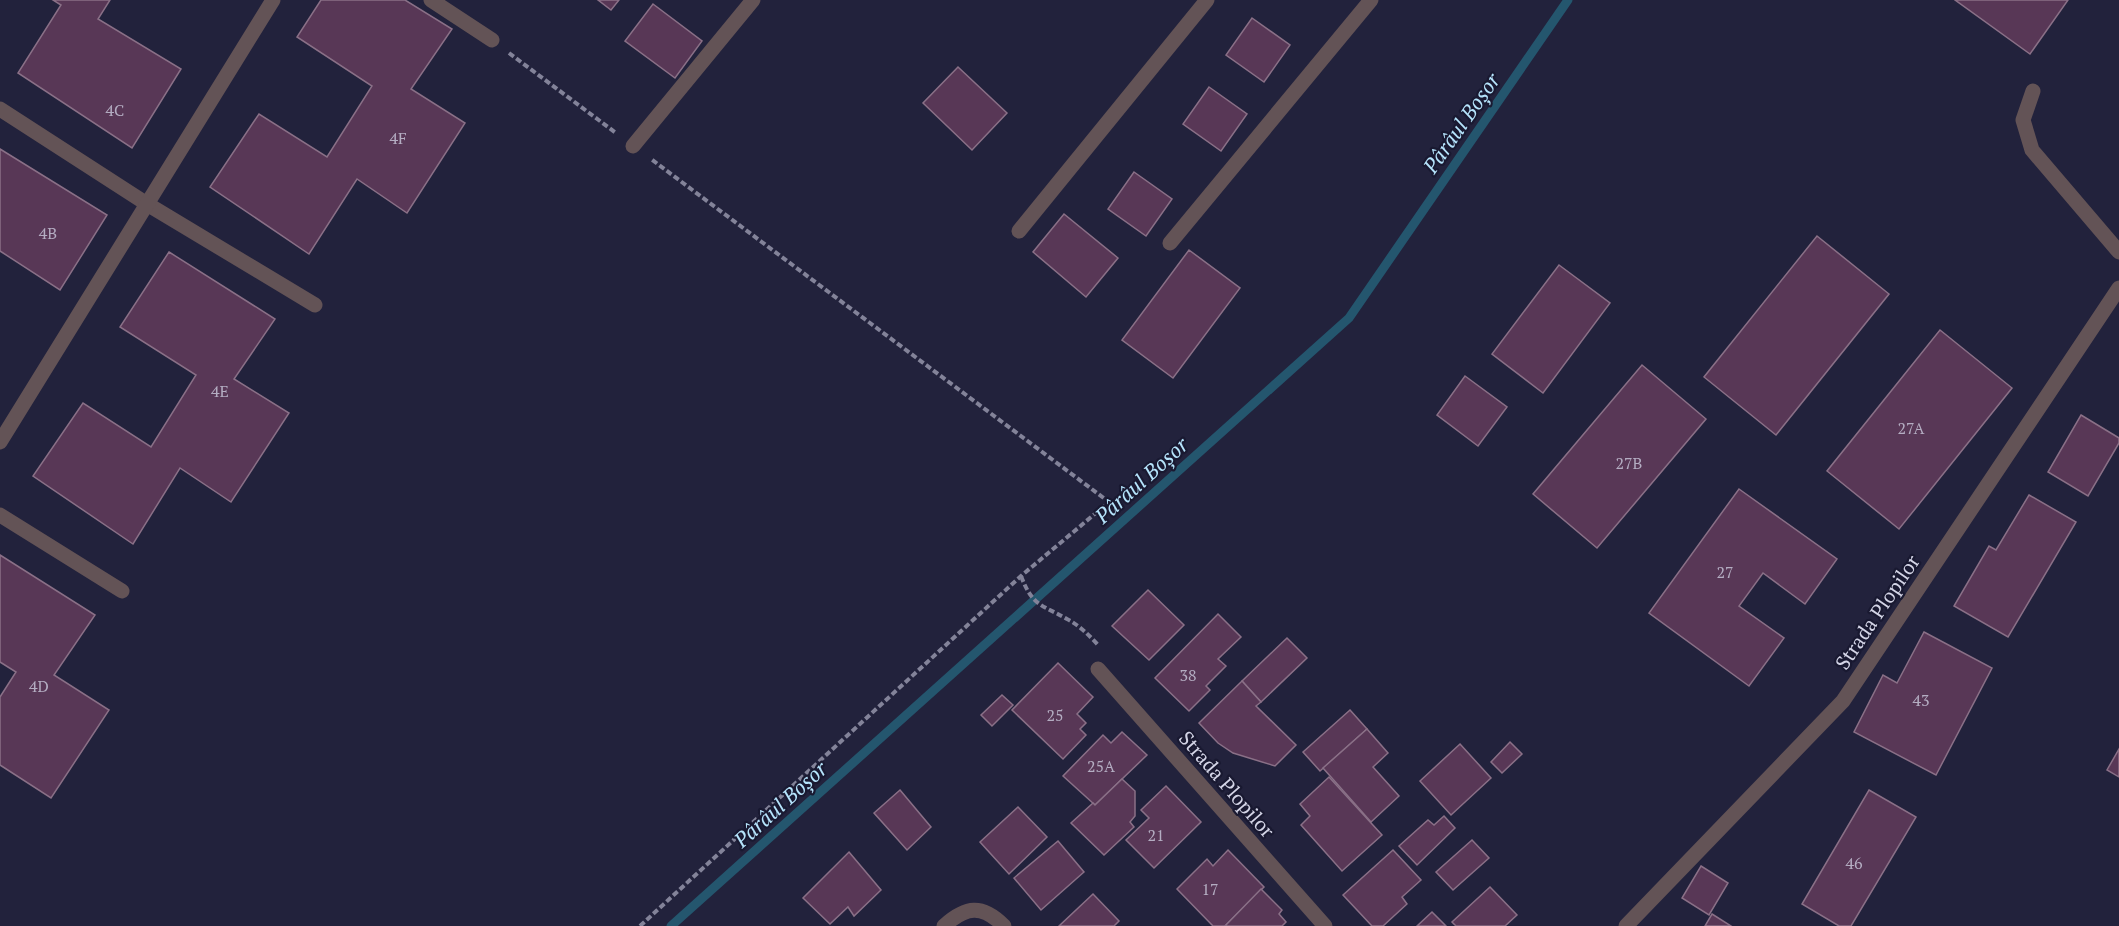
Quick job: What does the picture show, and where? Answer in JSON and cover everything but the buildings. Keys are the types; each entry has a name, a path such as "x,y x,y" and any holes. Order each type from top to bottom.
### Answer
{"street":[{"path":"0,442 273,0"},
{"path":"431,0 492,40"},
{"path":"633,147 753,0"},
{"path":"1019,231 1207,0"},
{"path":"1170,243 1371,0"},
{"path":"2033,91 2023,120 2032,150 2119,252"},
{"path":"0,109 147,204 315,305"},
{"name":"Strada Plopilor","path":"1626,926 1843,700 2119,288"},
{"path":"0,515 122,591"},
{"name":"Strada Plopilor","path":"1098,669 1325,926"},
{"path":"944,926 965,910 980,910 995,917 1004,926"}],"path":[{"path":"492,40 1109,501 1021,576 640,926"},
{"path":"1021,576 1028,593 1044,609 1084,629 1106,653 1098,669"}],"waterway":[{"name":"Pârâul Boșor","path":"671,926 1349,318 1568,0"}]}
